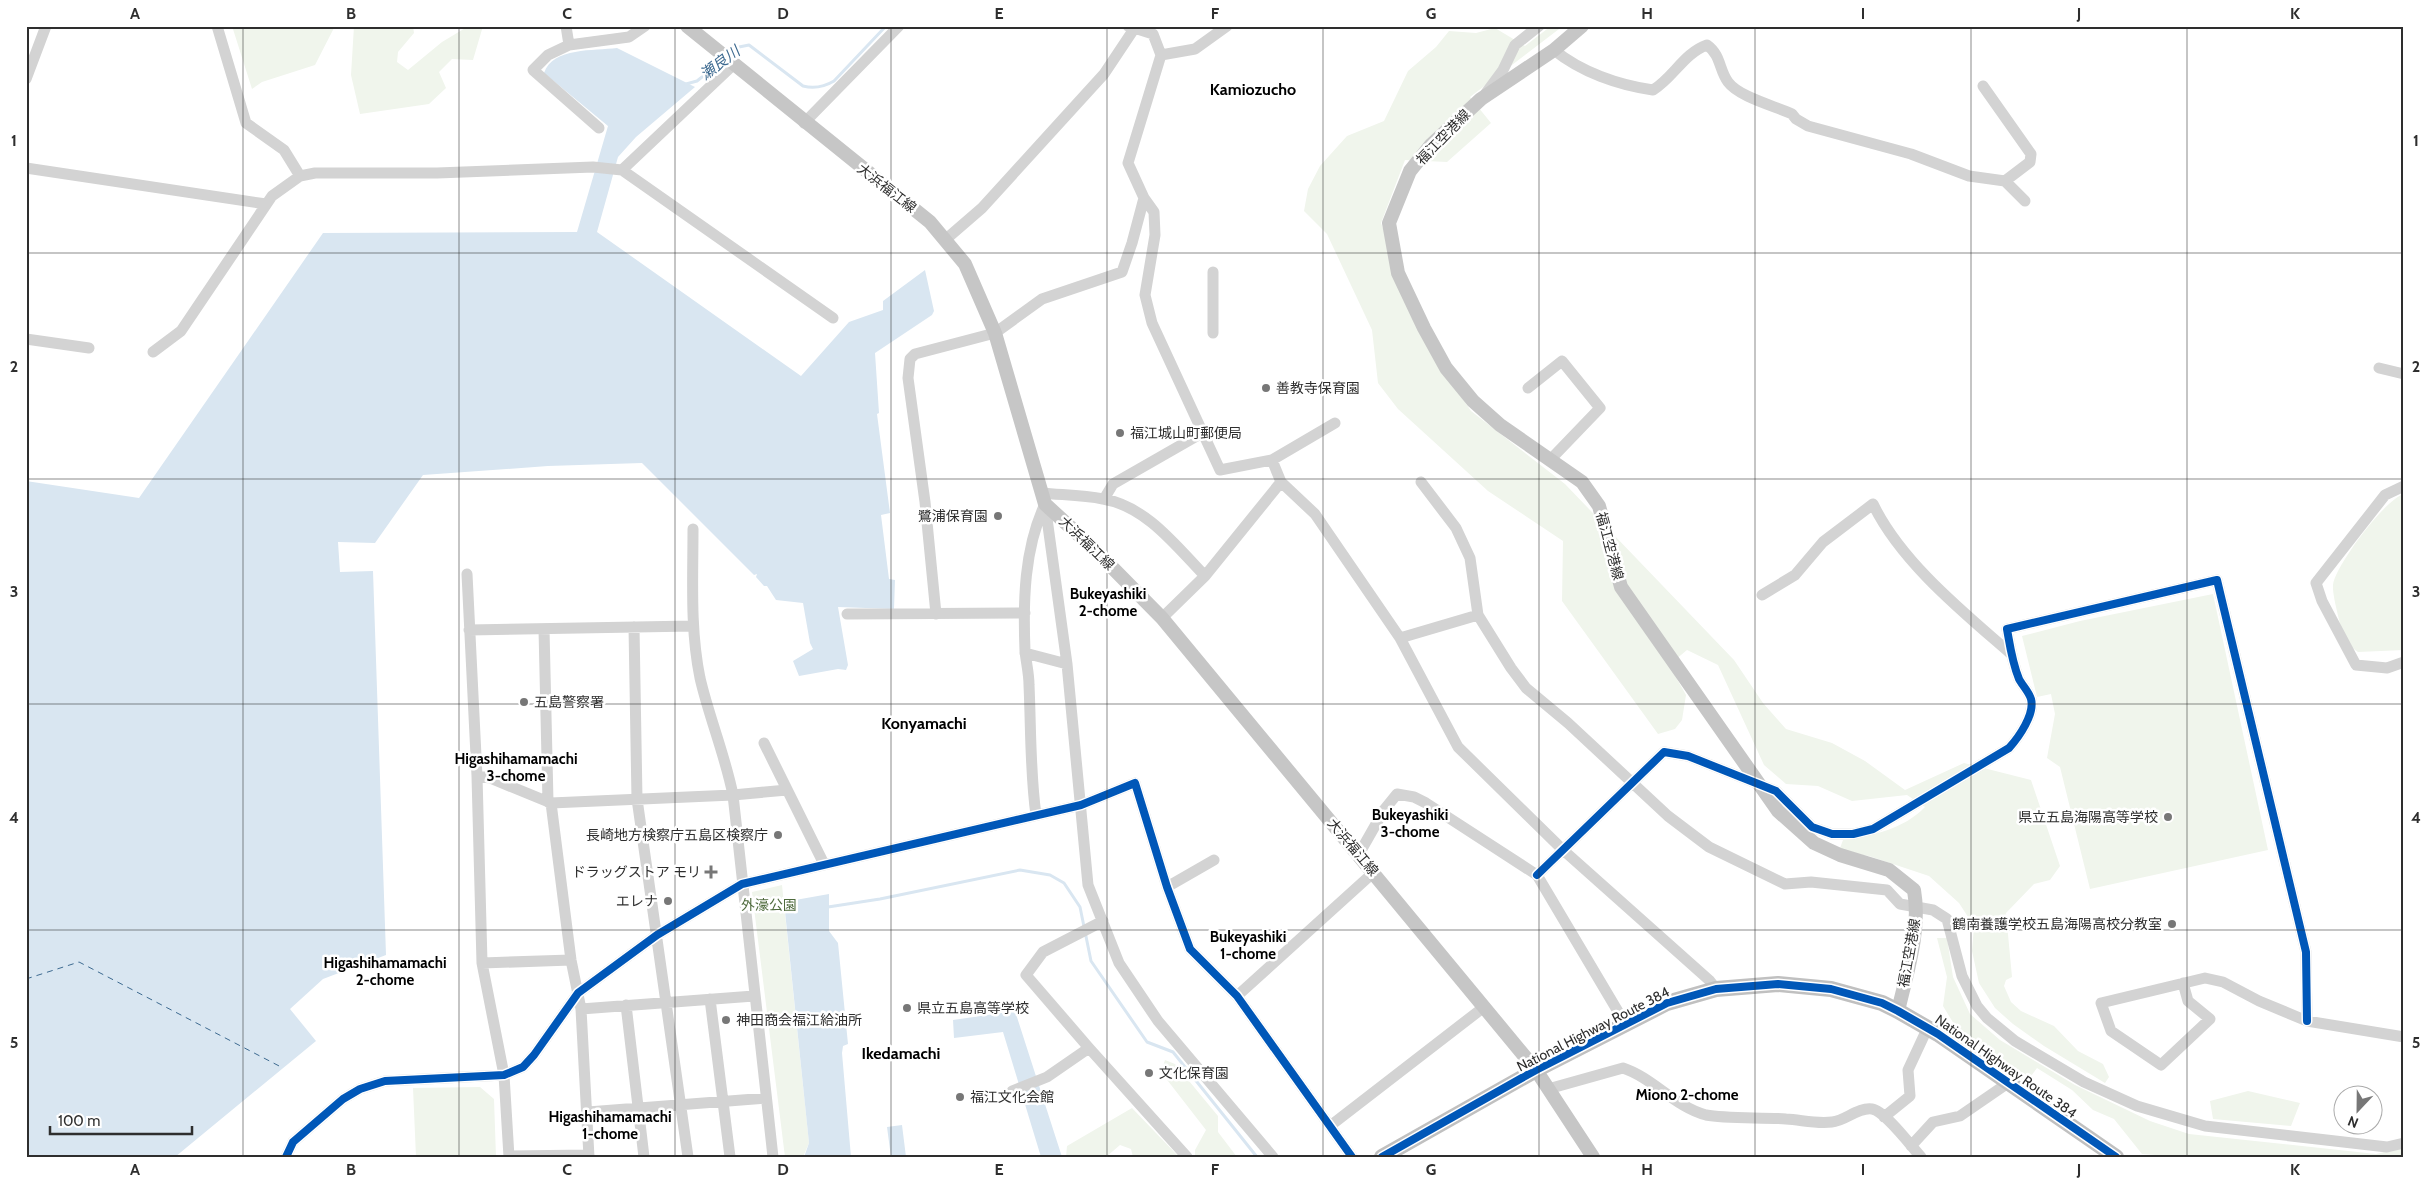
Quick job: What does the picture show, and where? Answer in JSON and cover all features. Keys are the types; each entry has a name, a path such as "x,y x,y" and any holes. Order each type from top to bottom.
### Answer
{"highway":[{"name":"National Highway Route 384","path":"1382,1157 1536,1070 1667,1003 1716,989 1757,984 1812,986 1863,997 1898,1010 1928,1027 2116,1157"}],"main road":[{"name":"大浜福江線","path":"687,26 930,222 946,240 965,264 995,333 1043,498 1162,618 1359,854 1536,1070 1593,1157"},
{"name":"福江空港線","path":"1582,26 1554,50 1482,99 1431,145 1410,171 1389,223 1398,273 1424,328 1446,368 1473,401 1500,425 1582,482 1599,506 1621,587 1778,811 1814,843 1840,855 1889,870 1914,890 1917,908 1909,966 1898,1010"}],"street":[{"path":"26,79 46,26"},
{"path":"217,26 246,123 284,150 300,176"},
{"path":"566,26 569,44"},
{"path":"599,128 533,70 548,55 569,44 629,37 645,26"},
{"path":"804,122 899,26"},
{"path":"1161,55 1195,49 1227,26"},
{"path":"1482,99 1503,70 1515,45 1539,26"},
{"path":"946,240 982,208 1104,74 1131,28 1154,30 1161,55 1128,163 1144,198 1154,212 1155,235 1145,295 1147,305 1152,323 1202,433 1220,470 1272,460 1335,423"},
{"path":"1554,50 1594,75 1653,90 1660,86 1684,61 1700,48 1707,45 1717,55 1728,82 1736,90 1792,114 1796,119 1808,126 1910,154 1969,176 2004,181 2025,201"},
{"path":"622,170 733,65"},
{"path":"1983,86 2031,154 2030,162 2004,181"},
{"path":"153,352 181,331 272,196 300,176 315,173 437,173 593,167 622,170 833,318"},
{"path":"26,168 266,204"},
{"path":"936,614 908,378 910,360 915,354 995,333 1042,299 1122,272 1144,198"},
{"path":"1212,333 1213,272"},
{"path":"26,340 90,348"},
{"path":"1528,388 1562,360 1600,408 1550,460"},
{"path":"2379,368 2404,374"},
{"path":"1104,499 1114,484 1202,433"},
{"path":"1272,460 1281,482 1315,514 1400,638 1458,747 1562,849 1716,989"},
{"path":"1162,618 1205,576 1281,482"},
{"path":"1421,482 1456,528 1470,558 1478,615 1526,688 1568,723 1668,816 1709,847 1785,884 1811,882 1887,890 1900,904 1933,910 1947,919 1962,976 1977,1006 1987,1018 2015,1041 2084,1082 2111,1095 2163,1116 2214,1128 2387,1147 2404,1143"},
{"path":"2404,486 2385,495 2316,583 2322,601 2356,665 2387,668 2404,662"},
{"path":"1043,498 1104,499 1134,511 1155,525 1205,576"},
{"path":"1036,815 1033,793 1029,678 1025,652 1025,613 1028,555 1043,498"},
{"path":"1043,498 1067,664 1088,885 1119,963 1158,1021 1273,1157"},
{"path":"1762,595 1795,575 1823,542 1874,504 1881,520 1906,553 1943,591 2010,653"},
{"path":"693,529 692,626 700,678 728,770 733,795 772,1157"},
{"path":"467,574 477,776 482,963 504,1076 509,1157 589,1156 581,1009 571,960 550,803 544,628"},
{"path":"1537,875 1664,752 1674,752 1721,768 1776,791 1812,827 1832,834 1853,834 1873,829 2009,748 2017,739 2030,713 2031,699 2020,680 2010,653 2008,629 2217,580 2306,952 2307,1021"},
{"path":"847,614 1025,613"},
{"path":"1400,638 1478,615"},
{"path":"469,630 692,626"},
{"path":"634,627 637,799 688,1157"},
{"path":"1025,652 1067,664"},
{"path":"764,743 824,864"},
{"path":"477,776 490,778 550,803 733,795 787,790"},
{"path":"286,1157 293,1142 343,1100 371,1085 385,1081 504,1076 529,1063 578,993 657,935 742,884 1081,805 1135,783 1167,887 1190,949 1238,996 1352,1157"},
{"path":"1359,854 1384,810 1397,794 1414,797 1426,803 1537,875 1626,1025"},
{"path":"1167,887 1214,860"},
{"path":"1238,996 1374,872"},
{"path":"1103,922 1043,952 1026,975 1187,1157"},
{"path":"482,963 571,960"},
{"path":"2183,983 2188,1001 2210,1019 2162,1065 2110,1031 2101,1003 2183,983 2205,978 2223,982 2259,1001 2307,1021 2404,1037"},
{"path":"581,1009 754,996"},
{"path":"710,999 730,1157"},
{"path":"626,1005 644,1157"},
{"path":"1330,1126 1484,1007"},
{"path":"1884,1117 1910,1096 1908,1070 1928,1027"},
{"path":"1012,1091 1047,1078 1089,1048"},
{"path":"1548,1089 1623,1068 1680,1103 1706,1114 1790,1119 1815,1123 1834,1122 1866,1109 1873,1109 1884,1117 1920,1157"},
{"path":"1911,1146 1933,1122 1960,1116 2008,1083"},
{"path":"588,1112 766,1098"}],"green space":[{"path":"232,26 335,26 315,65 262,82 252,89"},
{"path":"354,26 413,26 414,33 398,52 397,62 408,70 442,42 467,27 483,26 473,60 452,59 439,72 446,88 429,104 360,114 351,75"},
{"path":"1551,26 1563,26 1470,97 1491,123 1447,162 1405,160 1381,223 1426,345 1471,411 1565,484 1734,660 1763,703 1786,729 1832,743 1865,761 1905,790 1964,763 2031,780 2060,866 2050,880 2034,884 2006,913 2012,977 2006,980 2004,986 2011,1002 2021,1011 2054,1026 2078,1051 2103,1064 2109,1077 2105,1083 2044,1046 2013,1024 1995,1008 1979,983 1972,951 1974,926 1959,903 1929,876 1869,856 1839,851 1843,840 1876,834 1897,826 1917,815 1925,807 1907,795 1852,801 1818,786 1786,784 1764,765 1718,665 1687,650 1669,665 1686,695 1682,720 1675,729 1658,734 1562,601 1563,541 1488,491 1398,409 1378,383 1372,330 1327,234 1304,211 1308,189 1320,166 1347,136 1384,121 1408,71 1436,47 1449,31 1476,33 1495,28 1525,46"},
{"path":"2404,494 2404,650 2358,652 2344,642 2333,585 2342,563 2362,534 2386,507"},
{"path":"2213,594 2268,850 2090,889 2060,767 2047,758 2055,714 2051,694 2037,697 2022,636 2080,621"},
{"name":"外濠公園","path":"782,885 809,1143 803,1157 785,1157 752,892"},
{"path":"1937,938 1947,938 1953,977 1970,1014 2000,1040 2075,1085 2150,1121 2189,1134 2376,1154 2404,1147 2404,1157 2182,1157 2142,1154 2114,1119 2093,1110 2072,1090 2037,1068 2026,1083 1957,1029 1943,1006 1947,977"},
{"path":"1165,1060 1175,1064 1218,1116 1218,1132 1237,1157 1195,1157 1195,1150 1206,1130 1161,1072"},
{"path":"480,1087 494,1099 496,1157 416,1157 413,1088"},
{"path":"2248,1091 2300,1103 2291,1126 2213,1119 2210,1101"},
{"path":"1132,1108 1179,1157 1133,1157 1131,1149 1120,1145 1106,1157 1066,1157 1067,1146"}],"shaded area":[{"path":"617,48 695,87 636,137 618,157 597,232 801,376 849,322 883,310 883,301 925,270 934,311 932,315 875,353 879,413 877,414 890,513 881,515 889,579 895,580 894,609 838,607 848,665 846,670 838,669 799,676 793,661 813,649 810,643 803,603 776,600 767,586 764,586 756,577 757,574 754,575 642,463 548,466 423,475 375,543 338,542 340,572 373,571 386,955 323,979 290,1009 316,1041 175,1157 26,1157 26,481 139,498 323,233 577,232 608,126 544,73 549,65 565,54 586,50"},
{"path":"829,894 829,931 838,943 848,1044 843,1046 842,1053 851,1157 804,1157 809,1143 784,902"},
{"path":"1015,1011 1062,1157 1041,1157 1003,1032 954,1038 953,1020"},
{"path":"902,1125 906,1157 891,1157 887,1127"}],"waterway":[{"name":"瀬良川","path":"729,55 739,47 749,45 803,86 819,87 834,81 886,26"},
{"name":"瀬良川","path":"686,84 697,81 722,61"},
{"path":"828,907 880,899 1020,870 1050,875 1064,883 1080,907 1091,961 1147,1042 1173,1052 1257,1157"}],"ferry route":[{"path":"26,979 79,962 283,1068"}],"cycle path":[{"path":"1537,875 1664,752 1688,756 1776,791 1812,827 1832,834 1853,834 1873,829 2009,748 2017,738 2028,718 2032,705 2029,694 2017,673 2007,629 2217,580 2306,952 2307,1021"},
{"path":"286,1157 293,1142 343,1099 360,1089 385,1081 504,1075 523,1067 534,1055 578,993 657,935 742,884 1081,805 1135,783 1167,887 1190,949 1237,996 1352,1157"},
{"path":"1382,1157 1536,1070 1667,1003 1716,989 1778,984 1831,989 1882,1003 1898,1011 1938,1034 2116,1157"}],"place":[{"name":"善教寺保育園","path":"1266,388"},
{"name":"福江城山町郵便局","path":"1120,433"},
{"name":"鷺浦保育園","path":"998,516"},
{"name":"五島警察署","path":"524,702"},
{"name":"県立五島海陽高等学校","path":"2168,817"},
{"name":"長崎地方検察庁五島区検察庁","path":"778,835"},
{"name":"ドラッグストア モリ","path":"711,872"},
{"name":"エレナ","path":"668,901"},
{"name":"鶴南養護学校五島海陽高校分教室","path":"2172,924"},
{"name":"県立五島高等学校","path":"907,1008"},
{"name":"神田商会福江給油所","path":"726,1020"},
{"name":"文化保育園","path":"1149,1073"},
{"name":"福江文化会館","path":"960,1097"}],"district":[{"name":"Kamiozucho","path":"1253,89"},
{"name":"Bukeyashiki 2-chome","path":"1108,602"},
{"name":"Konyamachi","path":"924,723"},
{"name":"Higashihamamachi 3-chome","path":"516,768"},
{"name":"Bukeyashiki 3-chome","path":"1410,824"},
{"name":"Bukeyashiki 1-chome","path":"1248,946"},
{"name":"Higashihamamachi 2-chome","path":"385,972"},
{"name":"Ikedamachi","path":"901,1053"},
{"name":"Miono 2-chome","path":"1687,1095"},
{"name":"Higashihamamachi 1-chome","path":"610,1126"}]}
